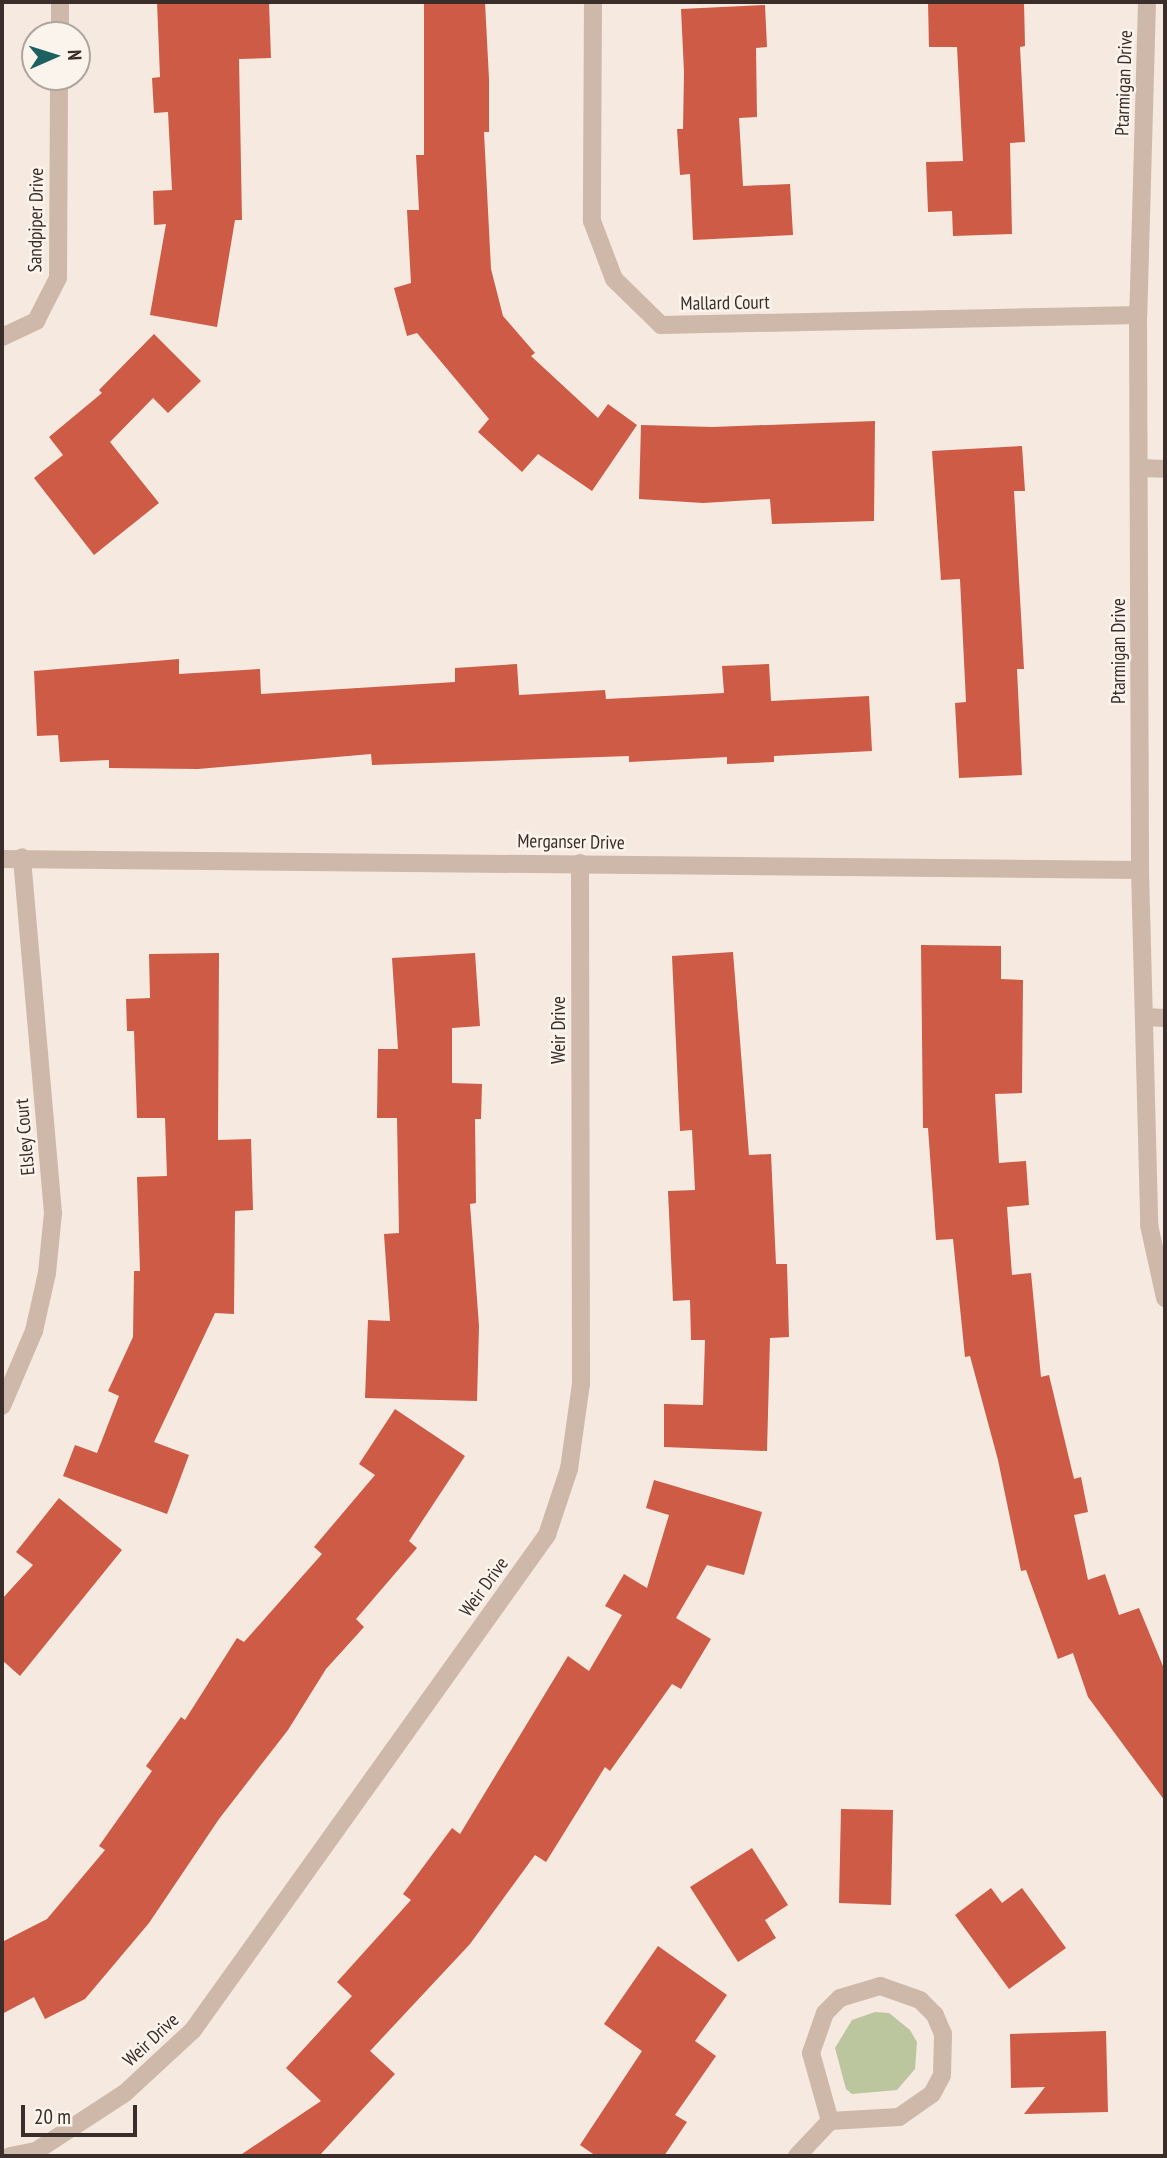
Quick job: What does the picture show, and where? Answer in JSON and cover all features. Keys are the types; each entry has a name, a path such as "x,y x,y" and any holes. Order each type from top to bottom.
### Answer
{"street":[{"path":"60,2 60,21"},
{"name":"Mallard Court","path":"593,2 592,221 614,279 661,326 1138,315"},
{"name":"Ptarmigan Drive","path":"1147,2 1138,315 1140,870 1149,1225 1165,1298"},
{"name":"Sandpiper Drive","path":"2,337 36,321 58,278 60,91"},
{"path":"1140,468 1165,469"},
{"name":"Merganser Drive","path":"2,859 22,857 1140,870"},
{"name":"Elsley Court","path":"2,1406 34,1331 47,1273 53,1213 22,857"},
{"name":"Weir Drive","path":"10,2156 36,2151 125,2093 193,2030 547,1535 569,1469 581,1384 580,863"},
{"path":"1145,1017 1165,1018"},
{"path":"797,2156 830,2121 899,2118 932,2094 942,2075 943,2034 935,2015 920,2000 901,1990 870,1987 840,1998 825,2013 811,2053 830,2121"}],"green space":[{"path":"875,2012 889,2013 910,2030 917,2042 915,2069 897,2090 852,2094 846,2089 835,2048 852,2020"}],"building":[{"path":"157,2 269,2 271,58 239,59 242,220 235,220 217,327 150,315 166,224 154,225 153,191 172,190 168,112 154,113 152,78 160,77"},
{"path":"424,2 485,2 489,132 484,132 491,269 503,316 535,353 531,356 598,418 608,404 637,425 592,491 538,454 522,472 478,432 489,419 417,333 407,336 394,288 411,283 407,210 419,210 416,155 424,155"},
{"path":"928,2 1024,2 1025,46 1020,47 1025,142 1010,143 1012,234 953,236 952,211 928,212 926,162 963,161 957,47 929,47"},
{"path":"765,5 767,47 756,48 757,117 739,118 743,186 790,184 793,235 693,240 690,174 680,175 677,129 683,129 681,9"},
{"path":"154,334 201,381 168,413 153,398 110,442 159,503 94,555 34,478 63,455 49,437 102,393 99,390"},
{"path":"875,421 874,521 772,524 770,499 703,503 639,499 641,425 712,427"},
{"path":"1022,446 1025,491 1014,491 1024,669 1017,669 1022,775 959,778 955,703 966,702 960,579 941,580 932,451"},
{"path":"179,659 179,674 260,669 261,694 455,682 455,668 517,664 519,695 605,690 606,699 724,693 722,666 769,664 771,701 869,696 872,751 774,756 774,762 727,764 727,757 629,762 629,756 372,765 371,754 198,769 109,768 109,760 60,762 58,735 37,736 34,671"},
{"path":"921,945 1001,946 1001,979 1023,980 1022,1093 995,1094 999,1163 1026,1161 1029,1205 1007,1207 1012,1275 1031,1273 1041,1377 1049,1375 1074,1479 1081,1477 1088,1512 1074,1515 1088,1580 1105,1574 1119,1615 1139,1608 1165,1671 1165,1801 1088,1697 1073,1653 1058,1659 1026,1570 1021,1571 998,1460 970,1356 965,1357 953,1239 936,1240 928,1128 923,1128"},
{"path":"733,952 749,1155 771,1154 776,1264 787,1264 789,1337 770,1338 767,1451 664,1447 664,1404 703,1405 705,1340 691,1340 690,1300 673,1301 668,1191 695,1190 692,1130 680,1131 672,956"},
{"path":"219,953 218,1140 251,1139 253,1210 235,1211 234,1314 215,1313 154,1442 189,1455 167,1514 63,1476 75,1445 97,1453 119,1396 108,1391 133,1337 134,1271 140,1271 137,1177 167,1176 165,1118 137,1118 134,1031 127,1031 126,999 150,998 149,954"},
{"path":"475,953 480,1026 452,1028 452,1083 482,1084 481,1119 475,1119 476,1203 470,1204 479,1326 477,1401 365,1398 368,1320 390,1321 384,1234 399,1233 397,1118 377,1118 378,1049 398,1049 392,958"},
{"path":"395,1409 465,1456 409,1541 417,1548 356,1619 364,1627 326,1669 288,1730 219,1819 149,1923 85,1999 45,2019 34,1997 2,2014 2,1942 47,1919 105,1850 99,1846 152,1771 146,1766 181,1717 185,1720 237,1638 244,1642 322,1554 314,1547 375,1475 359,1464"},
{"path":"654,1480 762,1512 744,1575 707,1565 676,1618 711,1639 681,1689 672,1684 610,1771 605,1767 546,1862 535,1855 470,1944 370,2051 395,2074 319,2156 239,2156 321,2101 286,2068 352,1996 337,1982 411,1900 403,1894 452,1828 460,1834 568,1656 589,1671 622,1615 605,1606 624,1574 647,1588 669,1515 646,1508"},
{"path":"59,1498 122,1550 20,1676 2,1660 2,1599 33,1565 16,1552"},
{"path":"841,1809 893,1810 891,1905 839,1903"},
{"path":"752,1848 788,1905 765,1920 776,1938 738,1962 690,1887"},
{"path":"991,1888 1002,1903 1022,1888 1066,1948 1009,1989 955,1915"},
{"path":"658,1946 727,1995 695,2041 716,2056 675,2115 687,2122 664,2156 596,2156 580,2145 642,2051 604,2024"},
{"path":"1106,2031 1108,2112 1024,2114 1045,2087 1011,2088 1010,2034"}]}
